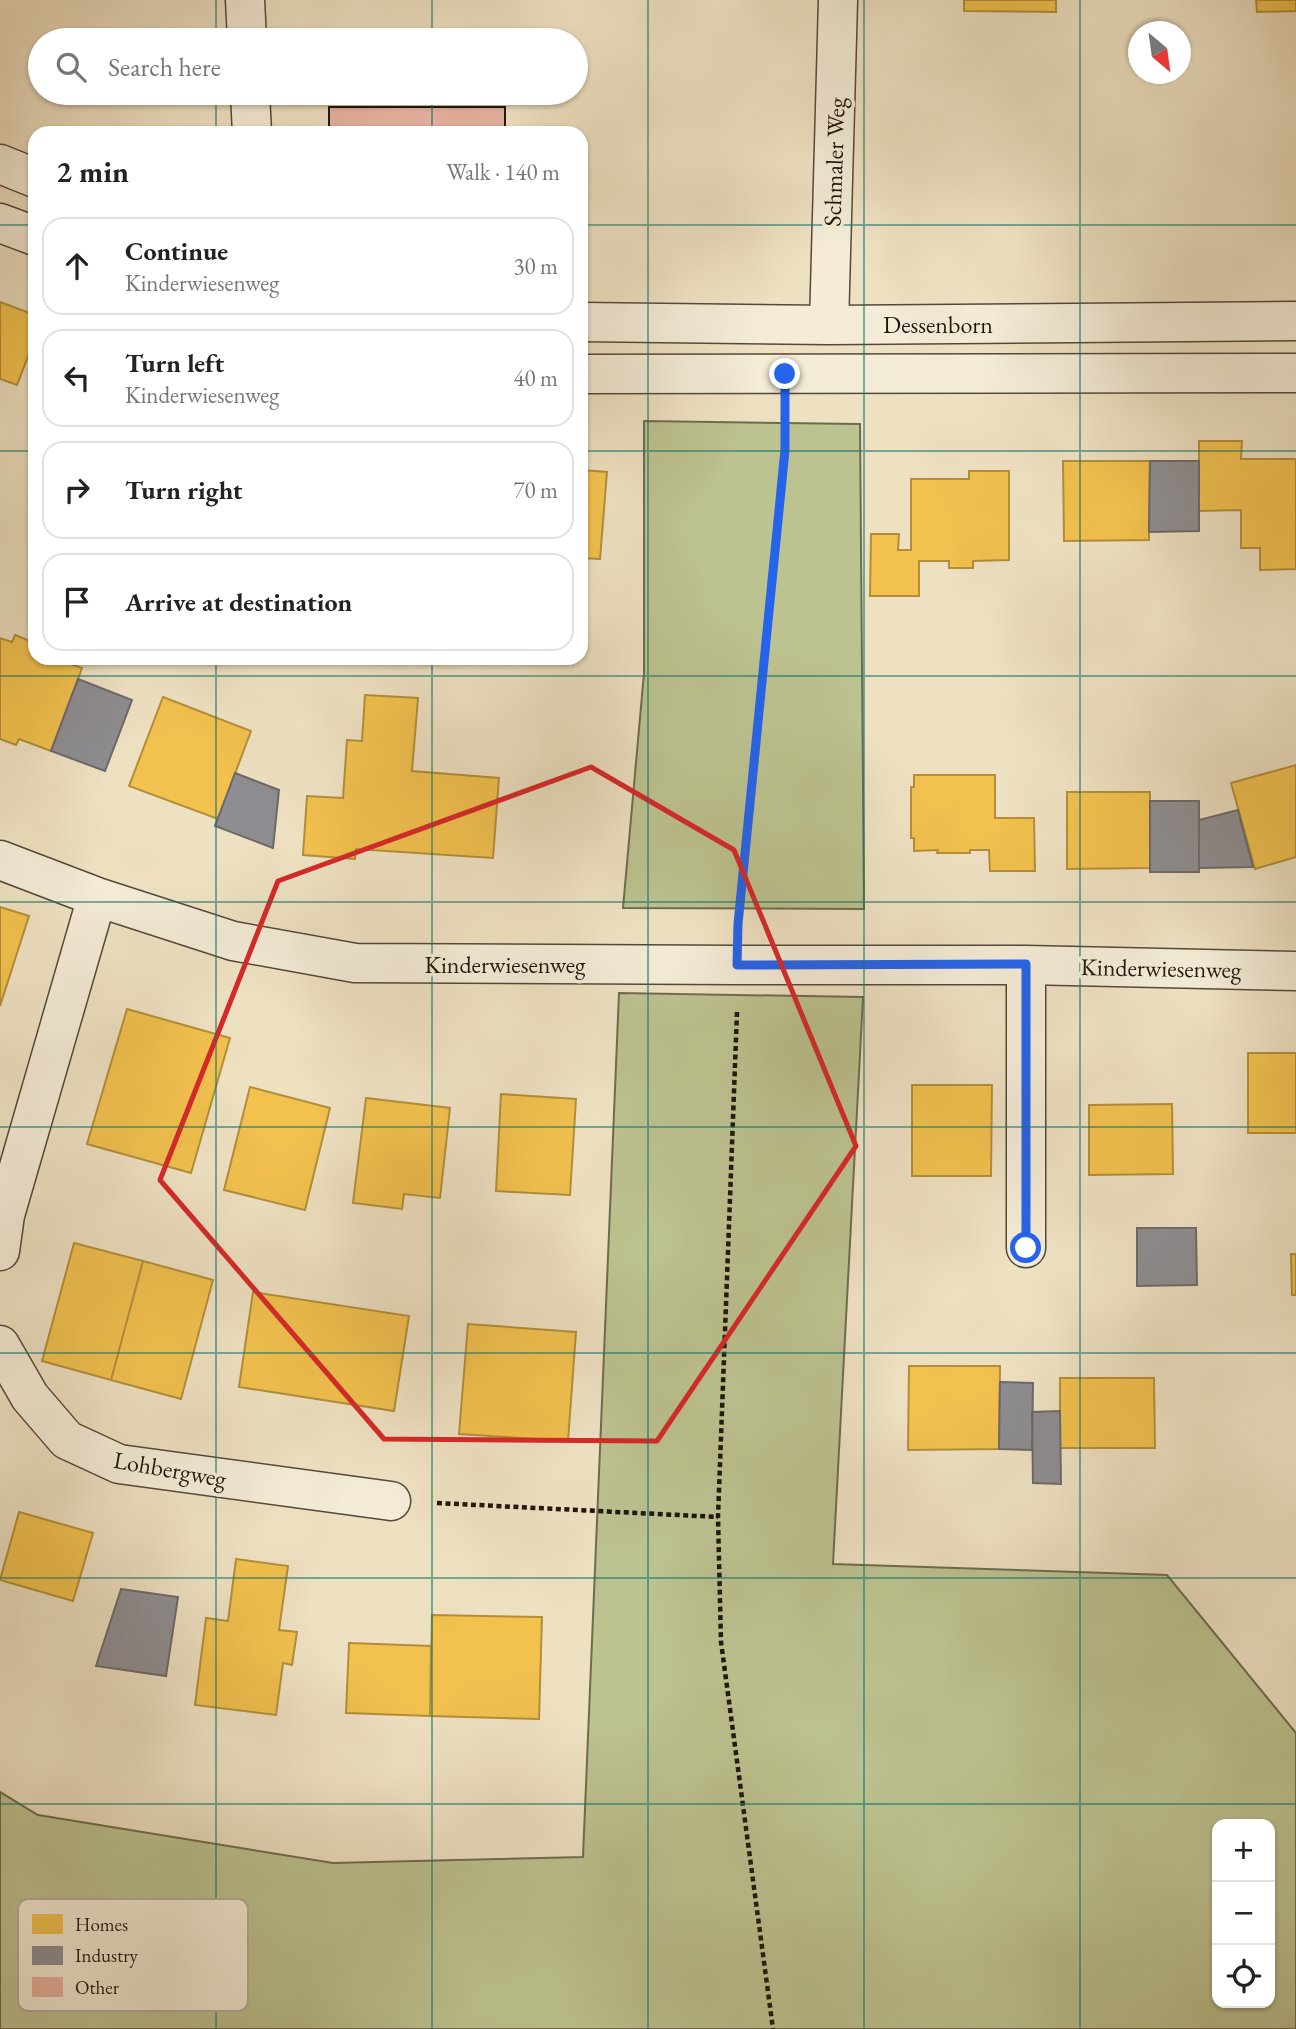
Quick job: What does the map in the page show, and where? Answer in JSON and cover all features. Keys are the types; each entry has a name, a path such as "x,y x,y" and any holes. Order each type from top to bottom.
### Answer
{"street":[{"path":"245,0 246,28"},
{"name":"Schmaler Weg","path":"829,325 838,0"},
{"path":"251,105 252,126"},
{"path":"0,164 28,175"},
{"path":"0,223 28,233"},
{"name":"Dessenborn","path":"588,322 829,325 1296,321"},
{"name":"Dessenborn","path":"588,374 1296,373"},
{"name":"Kinderwiesenweg","path":"0,860 97,897 233,941 355,962 1026,964 1296,971"},
{"path":"0,1251 5,1215 97,897"},
{"path":"1026,964 1026,1248"},
{"name":"Lohbergweg","path":"0,1345 30,1397 67,1440 119,1464 391,1501"}],"path":[{"path":"773,2029 721,1642 718,1517 737,1031 738,924 785,450 785,374"},
{"path":"391,1501 718,1517"}],"highlighted area":[{"path":"591,767 734,850 856,1146 657,1441 384,1439 160,1180 278,881"}],"green space":[{"path":"644,421 860,424 864,909 623,908 644,673"},
{"path":"619,993 863,997 833,1564 1167,1575 1296,1733 1296,2029 0,2029 0,1792 38,1815 333,1863 583,1857"}],"building: Homes":[{"path":"964,0 1056,0 1056,12 964,11"},
{"path":"1256,0 1296,0 1296,11 1257,12"},
{"path":"0,302 28,312 28,356 17,385 0,379"},
{"path":"1199,441 1242,441 1241,459 1296,459 1296,569 1260,570 1260,548 1241,548 1241,510 1199,511"},
{"path":"1063,461 1150,461 1149,540 1064,541"},
{"path":"588,471 607,472 600,559 588,558"},
{"path":"969,471 1009,471 1009,560 973,561 973,568 949,568 949,561 919,561 919,596 870,596 871,534 899,534 898,550 911,550 911,479 969,479"},
{"path":"15,635 28,640 28,665 74,665 82,668 51,751 19,739 16,745 0,739 0,638 12,642"},
{"path":"365,695 418,698 412,771 499,778 493,858 356,849 355,859 303,855 307,796 343,798 347,740 362,741"},
{"path":"163,697 251,731 218,819 129,786"},
{"path":"1296,765 1296,857 1255,869 1231,783"},
{"path":"914,775 995,775 995,818 1034,818 1035,871 990,871 989,850 970,850 970,853 914,851 914,838 911,838 911,787 914,787"},
{"path":"1067,792 1150,792 1150,868 1067,869"},
{"path":"0,907 29,916 0,1006"},
{"path":"127,1009 230,1038 191,1173 87,1144"},
{"path":"1248,1053 1296,1053 1296,1133 1248,1133"},
{"path":"912,1085 992,1085 991,1176 912,1176"},
{"path":"250,1087 330,1108 305,1210 224,1190"},
{"path":"501,1094 576,1099 570,1195 496,1191"},
{"path":"366,1098 450,1108 440,1198 404,1194 402,1209 353,1203"},
{"path":"1172,1104 1173,1174 1089,1175 1089,1105"},
{"path":"74,1243 143,1261 111,1380 42,1361"},
{"path":"1291,1254 1296,1254 1296,1295 1292,1295"},
{"path":"143,1261 213,1280 181,1399 111,1380"},
{"path":"253,1292 409,1316 394,1411 239,1387"},
{"path":"468,1324 576,1332 568,1441 459,1434"},
{"path":"909,1366 1000,1366 999,1449 908,1450"},
{"path":"1060,1378 1154,1378 1155,1448 1060,1448"},
{"path":"19,1512 93,1533 73,1601 0,1580"},
{"path":"236,1559 288,1566 279,1630 297,1632 292,1665 283,1663 276,1715 195,1705 206,1618 228,1621"},
{"path":"432,1615 542,1617 539,1719 430,1716"},
{"path":"349,1643 431,1646 430,1716 346,1713"}],"building: Industry":[{"path":"1150,461 1199,461 1199,531 1149,532"},
{"path":"78,679 132,700 105,771 51,751"},
{"path":"235,773 279,790 273,848 215,826"},
{"path":"1150,801 1199,801 1199,872 1150,872"},
{"path":"1238,810 1253,867 1199,868 1199,820"},
{"path":"1137,1228 1196,1228 1197,1285 1137,1286"},
{"path":"1000,1382 1033,1383 1032,1450 999,1449"},
{"path":"1060,1411 1061,1484 1033,1483 1032,1412"},
{"path":"121,1589 178,1597 166,1676 96,1666"}],"building: Other":[{"path":"329,107 505,107 505,126 329,126"}],"route":[{"path":"785,374 785,450 738,924 737,965 1026,964 1026,1248"}]}
